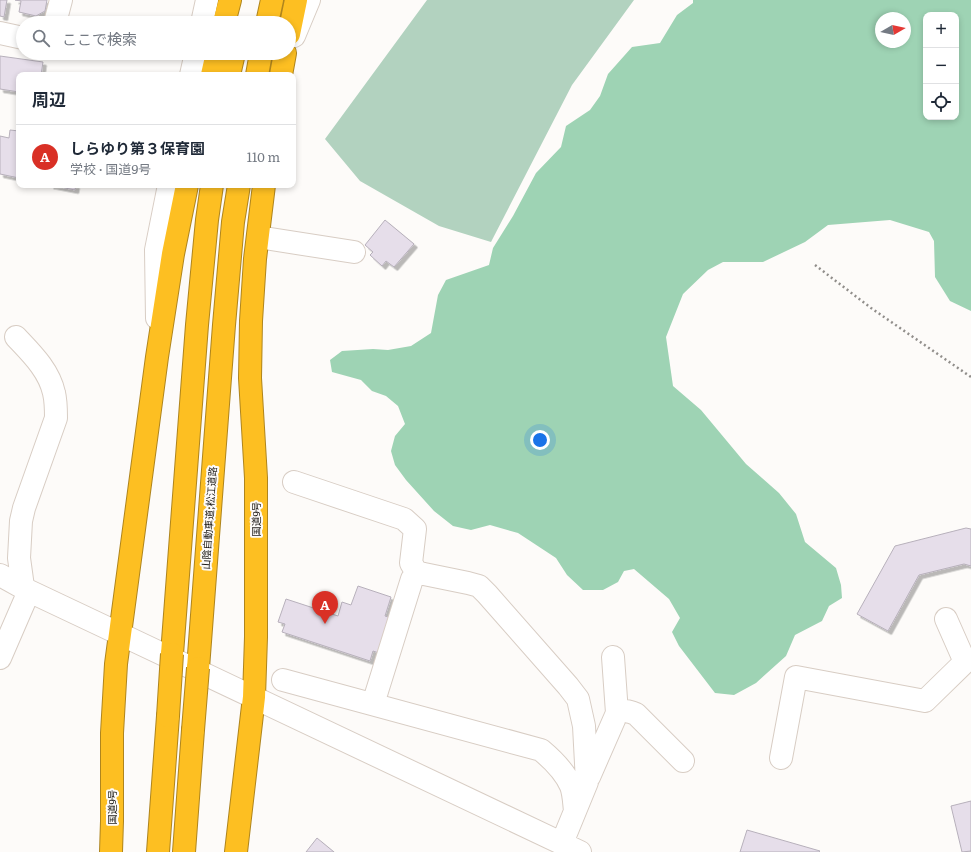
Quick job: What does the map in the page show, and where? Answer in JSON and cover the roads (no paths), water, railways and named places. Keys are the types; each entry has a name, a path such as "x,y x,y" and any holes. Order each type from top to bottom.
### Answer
{"highway":[{"path":"226,16 230,0"},
{"path":"242,16 245,0"},
{"path":"269,16 272,0"},
{"path":"293,16 296,0"},
{"path":"213,72 215,60"},
{"path":"230,72 232,60"},
{"path":"258,72 260,60"},
{"name":"国道9号","path":"111,852 112,733 116,664 157,357 173,254 186,188"},
{"path":"158,852 197,325 212,188"},
{"name":"山陰自動車道;松江道路","path":"184,852 224,325 239,188"},
{"name":"国道9号","path":"236,852 254,697 256,637 256,478 250,378 251,322 255,259 264,188"}],"street":[{"path":"57,16 62,0"},
{"path":"204,16 207,0"},
{"path":"296,31 309,0"},
{"path":"0,33 16,36"},
{"path":"192,72 194,60"},
{"path":"157,357 156,250 168,188"},
{"path":"258,236 354,252"},
{"path":"0,658 26,589 19,558 21,522 26,501 56,418 54,392 44,370 38,361 16,337"},
{"path":"294,482 404,519 415,529 411,563 417,573"},
{"path":"373,704 412,579 417,573"},
{"path":"417,573 479,586 568,686 578,699 584,726 587,782"},
{"path":"0,575 120,634 571,847 575,811 571,787 566,777 551,758 541,750 283,680"},
{"path":"782,758 796,677 925,701 968,665 946,619"},
{"path":"575,811 617,713 613,657"},
{"path":"617,713 629,711 636,714 683,762"}],"place":[{"name":"しらゆり第３保育園","path":"325,624"}]}
